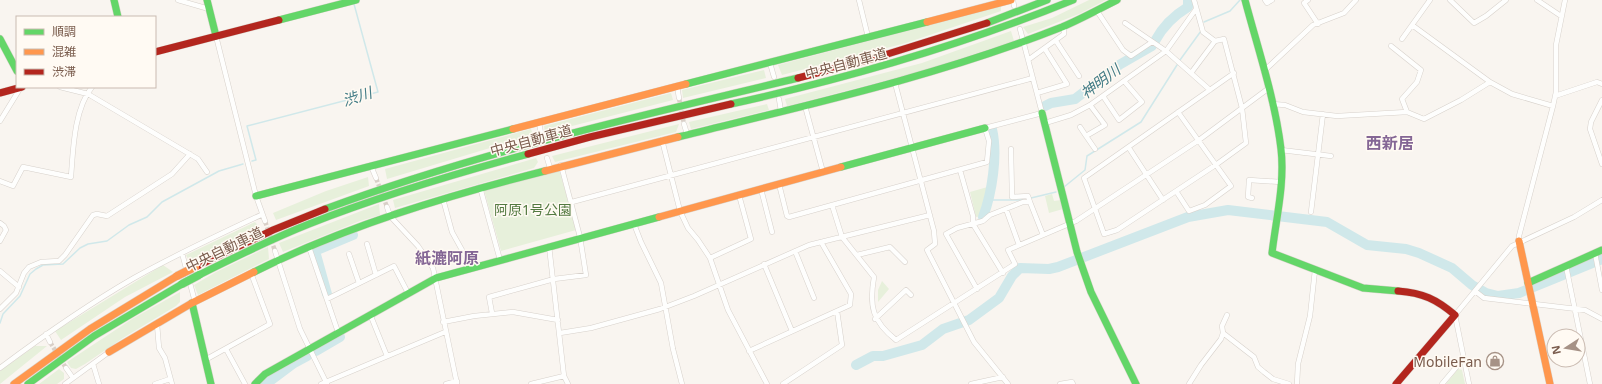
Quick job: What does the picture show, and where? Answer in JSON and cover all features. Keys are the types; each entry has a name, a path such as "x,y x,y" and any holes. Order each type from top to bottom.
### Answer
{"main road":[{"path":"114,0 118,16"},
{"path":"207,0 216,36"},
{"path":"156,52 356,0"},
{"name":"中央自動車道","path":"14,384 90,329 255,238 321,210 446,168 588,128 867,61 950,36 1047,0"},
{"name":"中央自動車道","path":"197,271 323,219 400,192 464,172 590,137 774,94 901,62 995,31 1073,0"},
{"path":"110,352 193,302 309,246 346,231 480,187 561,165 895,83 1024,41 1064,26 1117,0"},
{"path":"1245,0 1269,88 1280,150 1281,182 1272,253 1370,290 1418,293 1441,303 1455,315 1396,384"},
{"path":"256,196 770,62 1013,2"},
{"path":"0,39 16,69"},
{"path":"0,93 18,88"},
{"path":"1042,113 1069,223 1082,268 1091,292 1136,384"},
{"path":"255,384 265,374 436,278 580,237 634,224 985,128"},
{"path":"1519,241 1550,384"},
{"path":"1528,284 1597,253"},
{"name":"中央自動車道","path":"28,384 94,336 179,280"},
{"path":"193,302 211,384"}],"street":[{"path":"178,0 209,9"},
{"path":"859,0 868,37"},
{"path":"1194,0 1203,32 1215,41"},
{"path":"1265,0 1267,3 1272,0"},
{"path":"1308,0 1304,3 1318,24"},
{"path":"1264,72 1313,25 1344,13 1356,0"},
{"path":"1402,39 1430,0"},
{"path":"1450,0 1474,23 1486,16 1506,0"},
{"path":"1538,0 1561,16"},
{"path":"1519,241 1519,236 1555,96 1556,45 1565,0"},
{"path":"1044,123 1071,115 1090,105 1166,51 1196,9"},
{"path":"1097,11 1123,50 1131,56 1152,42"},
{"path":"1125,23 1166,51 1210,90"},
{"path":"1412,25 1490,82 1512,94 1553,106"},
{"path":"1028,60 1064,34 1064,26"},
{"path":"779,184 787,216 921,182 987,162 989,141 985,128 1042,113 1020,29"},
{"path":"216,36 261,215 265,221"},
{"path":"1191,73 1215,41 1224,39 1234,73 1242,108 1246,143 1117,230 1104,234 1084,178 1129,148 1234,73"},
{"path":"1056,41 1079,76"},
{"path":"1391,46 1421,70 1417,82 1402,99 1407,112"},
{"path":"1037,93 1067,84 1044,49"},
{"path":"770,62 774,77"},
{"path":"572,202 1033,78"},
{"path":"1103,96 1119,120 1142,102 1124,81"},
{"path":"1272,104 1285,105 1303,112 1338,116 1407,112 1424,119 1461,100 1490,82"},
{"path":"1555,96 1597,82 1602,84"},
{"path":"895,83 934,230 935,244 927,250 953,304 965,322 974,342 1008,384"},
{"path":"677,86 679,98"},
{"path":"0,121 20,88"},
{"path":"64,88 86,94 190,154 198,159 207,172"},
{"path":"0,181 13,186 23,167 71,177 76,132 86,94 91,88"},
{"path":"832,205 842,237 874,277 871,296 875,319 883,330 896,340 1015,264 1008,250 1076,221 1199,140 1269,88"},
{"path":"779,99 782,111"},
{"path":"1602,100 1591,122 1590,129 1602,164"},
{"path":"1086,136 1104,125 1090,105"},
{"path":"805,106 823,172"},
{"path":"1176,191 1188,211 1205,205 1232,186 1178,112"},
{"path":"1311,212 1323,114"},
{"path":"539,123 541,133"},
{"path":"684,124 687,134"},
{"path":"1080,127 1095,149"},
{"path":"662,140 680,211 688,228 710,258 728,310 767,384"},
{"path":"1129,148 1163,200"},
{"path":"1011,149 1012,197 1028,196 1043,235"},
{"path":"1280,150 1331,156"},
{"path":"0,309 12,298 19,287 24,273 29,267 41,262 59,261 65,255 93,215 97,214 106,216 132,200 172,174 190,154"},
{"path":"547,158 550,168"},
{"path":"492,313 489,297 554,279 586,275 580,237 561,165"},
{"path":"371,166 376,178"},
{"path":"960,170 973,224 1003,273"},
{"path":"1252,198 1248,197 1249,180 1281,182"},
{"path":"480,187 500,260"},
{"path":"761,189 772,232"},
{"path":"710,258 751,240 739,195"},
{"path":"443,199 452,232 472,268"},
{"path":"1469,384 1455,315 1509,250 1519,241 1574,217 1602,200"},
{"path":"976,290 946,234 958,228 983,221 990,215 1023,202 1030,202"},
{"path":"386,207 390,216 418,246 433,268 445,332 457,383 446,384"},
{"path":"1006,209 1019,245"},
{"path":"0,368 46,334 105,295 182,253 261,215"},
{"path":"560,333 591,328 666,306 719,285 795,251 821,242 930,215"},
{"path":"0,223 6,230 0,241"},
{"path":"634,224 661,283 672,349 682,384"},
{"path":"750,351 850,306 851,294 821,242"},
{"path":"367,244 376,275"},
{"path":"309,246 338,332"},
{"path":"549,246 564,376 568,384"},
{"path":"857,255 890,247 905,262"},
{"path":"275,251 300,329 324,383 445,332"},
{"path":"795,251 814,298"},
{"path":"182,253 193,302"},
{"path":"1597,253 1597,266 1602,290"},
{"path":"349,254 359,283"},
{"path":"764,264 792,331"},
{"path":"327,300 394,266 408,293"},
{"path":"1566,268 1590,384"},
{"path":"1297,384 1298,364 1310,316 1315,270"},
{"path":"0,271 19,287"},
{"path":"205,360 270,324 251,273"},
{"path":"875,319 906,290 911,295"},
{"path":"1476,291 1484,298 1574,308 1585,310 1602,319"},
{"path":"783,384 842,346 837,311"},
{"path":"444,322 492,313 512,312 558,320"},
{"path":"370,314 388,356"},
{"path":"1189,384 1223,333 1222,326 1227,315"},
{"path":"155,384 171,382 165,358 159,348 157,324"},
{"path":"1223,333 1254,356 1258,367 1273,379 1289,384"},
{"path":"46,334 50,342"},
{"path":"226,349 245,384"},
{"path":"65,384 110,352"},
{"path":"1442,384 1464,358"},
{"path":"93,364 99,384"},
{"path":"66,368 73,378"},
{"path":"531,384 564,376"},
{"path":"971,384 1003,377"},
{"path":"1060,384 1072,382 1072,384"}],"green space":[{"path":"1089,0 1106,0 1079,14 1028,34 1023,27 1052,18"},
{"path":"1001,6 1001,11 906,43 782,75 778,65"},
{"path":"1011,31 1014,41 922,71 787,106 785,99 922,63"},
{"path":"764,70 766,78 683,98 682,90"},
{"path":"671,93 673,100 545,133 544,126"},
{"path":"767,104 769,110 691,129 689,122"},
{"path":"679,124 676,132 555,162 552,156"},
{"path":"531,129 533,135 387,179 385,169"},
{"path":"536,158 538,162 534,168 395,208 393,200"},
{"name":"阿原1号公園","path":"559,169 576,230 501,251 484,190"},
{"path":"368,177 369,186 276,220 273,213 326,191"},
{"path":"991,186 983,216 976,217 970,192"},
{"path":"1052,194 1054,201 1061,200 1063,209 1049,213 1045,196"},
{"path":"379,204 380,215 360,221 283,252 279,243"},
{"path":"255,222 260,228 189,261 186,255"},
{"path":"268,247 269,259 198,295 194,285 216,272"},
{"path":"163,265 173,272 125,297 61,340 55,331"},
{"path":"882,281 889,289 878,302 878,290"},
{"path":"180,292 180,302 176,306 123,338 85,364 76,369 71,368 67,362 132,319"},
{"path":"35,346 47,346 0,384 0,371"},
{"path":"59,369 64,373 64,379 57,384 39,384"},
{"path":"1458,369 1462,370 1465,384 1446,384"}],"waterway":[{"name":"神明川","path":"1155,41 1169,22 1188,7 1188,0"},
{"path":"1204,22 1230,11 1240,0"},
{"name":"渋川","path":"252,161 256,160 247,126 378,92 354,4"},
{"path":"1180,60 1201,31"},
{"name":"神明川","path":"1045,106 1051,103 1075,99 1119,65 1152,46"},
{"path":"1064,187 1085,170 1087,156 1141,122 1177,65"},
{"name":"神明川","path":"983,217 989,197 993,174 994,139 992,129"},
{"path":"0,323 3,314 20,296 30,274 36,269 43,265 63,264 80,248 88,244 107,241 129,225 147,217 162,202 219,171 243,164"},
{"path":"1031,198 1056,192"},
{"path":"989,200 1023,200"},
{"path":"856,365 873,356 883,356 922,345 943,329 969,320 999,298 1012,276 1020,268 1049,269 1058,267 1188,217 1228,210 1327,222 1367,245 1406,249 1419,253 1452,268 1472,285 1486,293 1498,296 1519,293 1602,259"},
{"name":"渋川","path":"327,294 315,251 353,235"},
{"name":"渋川","path":"316,351 340,337"},
{"name":"渋川","path":"266,384 294,363 307,356"}],"tunnel":[{"path":"679,98 684,124"},
{"path":"376,178 387,207"},
{"path":"265,221 275,251"},
{"path":"50,342 66,368"}],"traffic: fast":[{"path":"114,0 118,16"},
{"path":"207,0 216,36"},
{"path":"279,20 356,0"},
{"path":"987,23 1047,0"},
{"path":"731,104 819,83 904,60 989,32 1073,0"},
{"path":"678,137 920,75 1062,27 1117,0"},
{"path":"1245,0 1266,74 1275,112 1281,149 1282,175 1280,201 1272,253 1363,288 1398,291"},
{"path":"686,84 927,22"},
{"path":"0,39 16,69"},
{"path":"325,209 442,170 560,136 798,78"},
{"path":"1042,113 1077,252 1091,292 1136,384"},
{"path":"841,167 985,128"},
{"path":"256,196 513,129"},
{"path":"199,275 281,236 363,204 473,169 528,154"},
{"path":"254,272 289,255 360,226 434,202 545,171"},
{"path":"255,384 265,374 436,278 659,217"},
{"path":"1528,283 1602,250"},
{"path":"182,284 199,275"},
{"path":"28,384 94,336 182,284"},
{"path":"192,303 211,384"}],"traffic: slow":[{"path":"927,22 1011,0"},
{"path":"513,129 686,84"},
{"path":"545,171 678,137"},
{"path":"659,217 841,167"},
{"path":"1519,241 1550,384"},
{"path":"177,276 195,267"},
{"path":"109,352 192,303 254,272"},
{"path":"14,384 90,329 177,276"}],"traffic: jam":[{"path":"156,52 279,20"},
{"path":"798,78 878,57 987,23"},
{"path":"0,93 18,88"},
{"path":"528,154 590,137 731,104"},
{"path":"195,267 273,230 325,209"},
{"path":"1396,384 1455,315 1442,305 1422,295 1398,291"}],"place":[{"name":"MobileFan","path":"1495,361"}],"district":[{"name":"西新居","path":"1390,143"},
{"name":"紙漉阿原","path":"447,258"}]}
